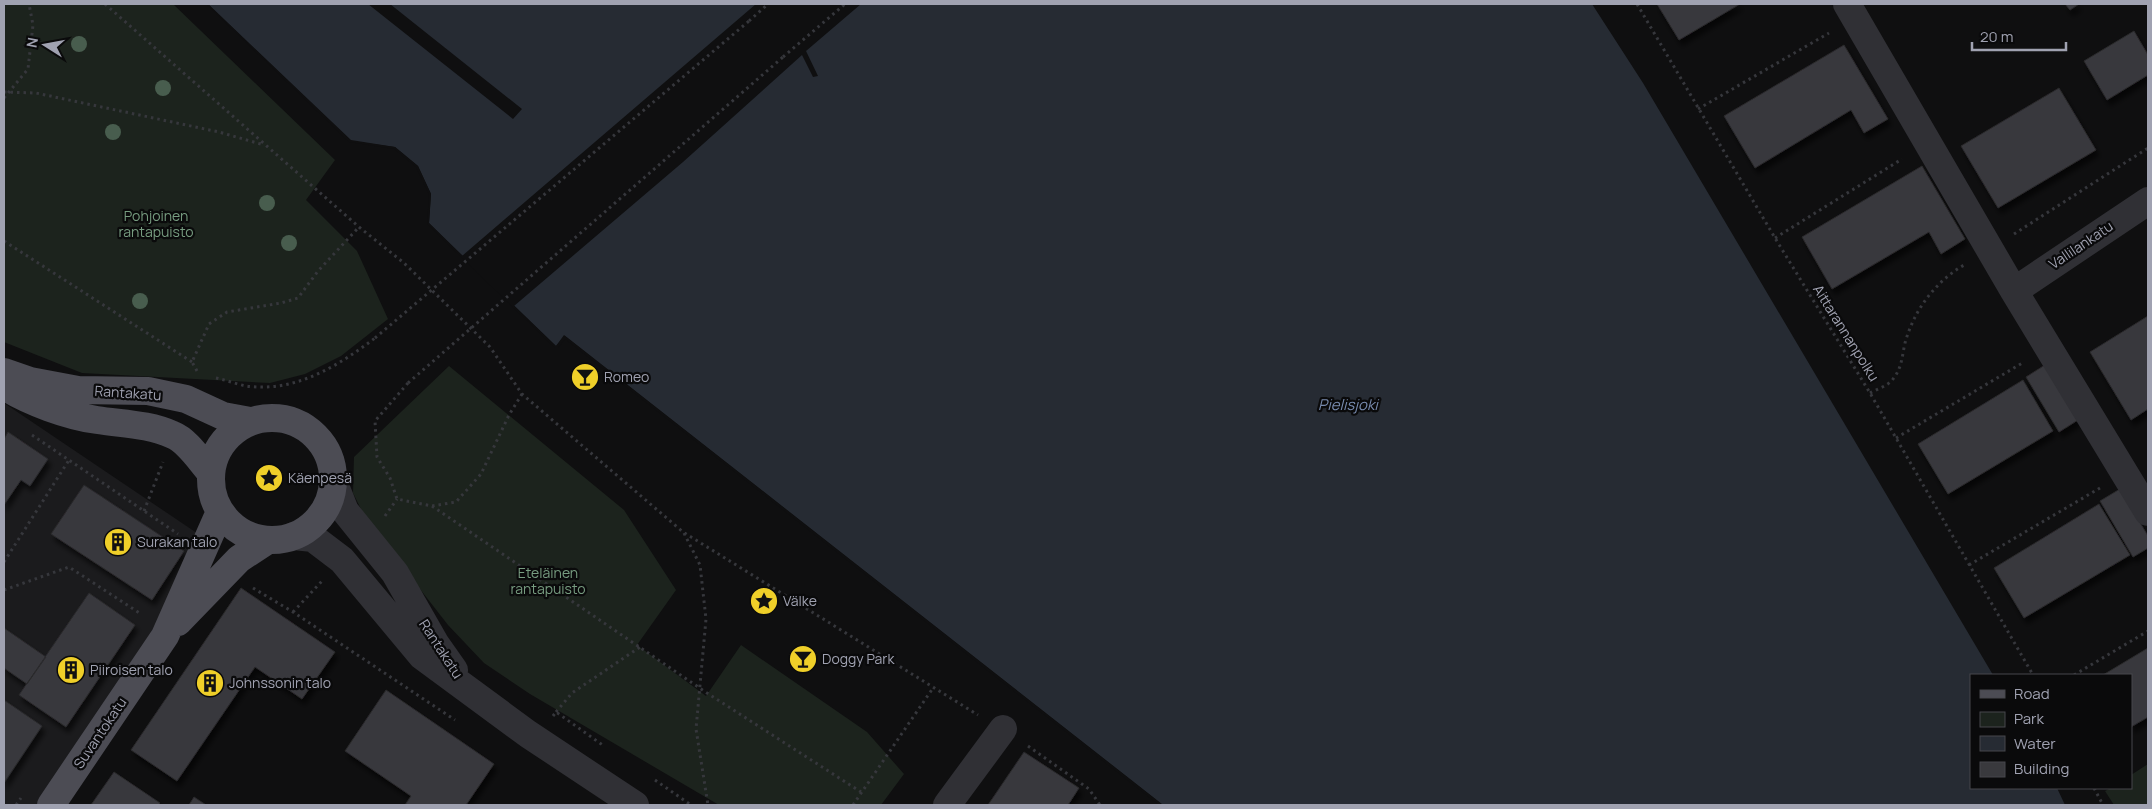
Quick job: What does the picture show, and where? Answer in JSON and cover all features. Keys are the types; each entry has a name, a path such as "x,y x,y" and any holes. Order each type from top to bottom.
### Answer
{"main road":[{"name":"Rantakatu","path":"4,372 30,381 78,390 148,392 186,399 223,416 250,421"},
{"name":"Rantakatu","path":"4,386 21,397 48,407 96,420 136,424 174,435 190,449 211,473"},
{"path":"270,417 292,420 311,431 328,452 334,484 326,509 312,526 281,538 249,537 231,526 219,514 213,498 211,473 216,451 230,433 250,421 270,417"},
{"name":"Suvantokatu","path":"51,805 219,514"},
{"name":"Suvantokatu","path":"155,627 239,559 281,538"}],"street":[{"path":"1852,11 2014,291 2148,512"},
{"name":"Vallilankatu","path":"2014,291 2148,201"},
{"name":"Rantakatu","path":"334,484 345,511 395,573 435,643 467,690"},
{"name":"Rantakatu","path":"281,538 313,538 342,560 422,656 467,690 635,805"},
{"path":"947,805 1002,729"}],"path":[{"path":"4,98 5,92 28,69 33,25 30,4"},
{"path":"105,4 358,227 404,262 490,347 522,394 683,532 1002,729 1089,789 1100,805"},
{"path":"208,376 246,386 270,386 306,380 344,362 375,338 768,4"},
{"path":"397,499 390,478 377,457 375,422 408,383 845,4"},
{"name":"Aittarannanpolku","path":"1637,4 1775,238 1870,393 2032,674"},
{"path":"1698,109 1852,11"},
{"path":"5,92 36,92 219,132 267,145"},
{"path":"1775,238 1928,143"},
{"path":"1870,393 1892,382 1900,370 1906,342 1915,316 1928,295 1946,276 2148,148"},
{"path":"192,362 209,324 227,312 281,304 298,298 318,272 358,227"},
{"path":"4,241 192,362 198,373"},
{"path":"1896,438 2048,348"},
{"path":"397,499 432,506 456,502 480,474 509,415 522,394"},
{"path":"28,433 144,510 165,457"},
{"path":"4,562 69,460"},
{"path":"1969,566 2124,474"},
{"path":"389,512 397,499"},
{"path":"432,506 699,688 861,792"},
{"path":"683,532 700,565 706,619 696,729 708,805"},
{"path":"4,590 69,567 155,627"},
{"path":"246,584 301,617 455,721"},
{"path":"2076,674 2148,632"},
{"path":"556,712 572,693 640,647"},
{"path":"853,805 933,688"},
{"path":"2095,789 2103,805"}],"shaded area":[{"path":"4,403 219,548 47,805 4,805"}],"green space":[{"name":"Pohjoinen rantapuisto","path":"4,4 173,4 335,160 306,200 357,251 388,319 341,356 305,374 270,383 82,373 4,342"},
{"name":"Eteläinen rantapuisto","path":"449,366 624,510 676,590 637,645 706,696 741,645 867,732 904,774 881,805 719,805 530,694 484,663 448,625 367,521 353,493 354,457"},
{"path":"2148,764 2148,805 2114,805 2105,791 2109,789 2132,789 2132,774"}],"water":[{"name":"Pielisjoki","path":"208,4 1592,4 1643,83 1992,674 1970,674 1970,789 2057,789 2065,805 1163,805 565,336 556,346 429,223 431,194 418,166 395,147 351,141"}],"pier":[{"path":"206,4 351,140 395,147 418,166 431,194 429,223 462,256 756,4 861,4 806,51 818,76 813,77 802,55 683,162 514,306 556,346 564,335 1163,805 1159,805 565,339 558,348 555,348 427,224 429,195 416,167 394,149 349,142"},
{"path":"368,4 390,4 522,109 513,119"}],"building":[{"path":"1657,4 1740,4 1679,40"},
{"path":"2065,4 2079,4 2070,10"},
{"path":"2134,31 2148,55 2148,75 2107,100 2084,61"},
{"path":"1844,45 1888,119 1864,133 1851,110 1755,168 1724,116"},
{"path":"2059,88 2096,150 1998,208 1961,146"},
{"path":"1922,166 1965,239 1941,254 1929,232 1832,289 1802,237"},
{"path":"2148,316 2148,409 2131,420 2090,352"},
{"path":"2045,365 2078,420 2059,432 2026,377"},
{"path":"2023,380 2053,431 1948,494 1918,444"},
{"path":"8,432 48,459 30,486 21,480 4,505 4,439"},
{"name":"Surakan talo","path":"84,485 184,551 152,600 51,534"},
{"path":"2120,489 2148,536 2148,548 2133,557 2100,501"},
{"path":"2099,504 2130,555 2024,618 1994,568"},
{"name":"Johnssonin talo","path":"241,588 335,652 302,699 255,667 177,781 131,750"},
{"name":"Piiroisen talo","path":"89,593 135,625 66,727 19,695"},
{"path":"4,628 46,657 27,684 4,668"},
{"path":"2148,648 2148,717 2132,726 2132,674 2105,674"},
{"path":"386,690 494,764 466,805 405,805 411,796 345,751"},
{"path":"4,700 42,726 4,783"},
{"path":"1024,752 1079,788 1068,805 988,805"},
{"path":"114,772 160,803 158,805 91,805"},
{"path":"194,797 206,805 189,805"}],"place":[{"name":"Romeo","path":"585,377"},
{"name":"Käenpesä","path":"269,478"},
{"name":"Surakan talo","path":"118,542"},
{"name":"Välke","path":"764,601"},
{"name":"Doggy Park","path":"803,659"},
{"name":"Piiroisen talo","path":"71,670"},
{"name":"Johnssonin talo","path":"210,683"}]}
